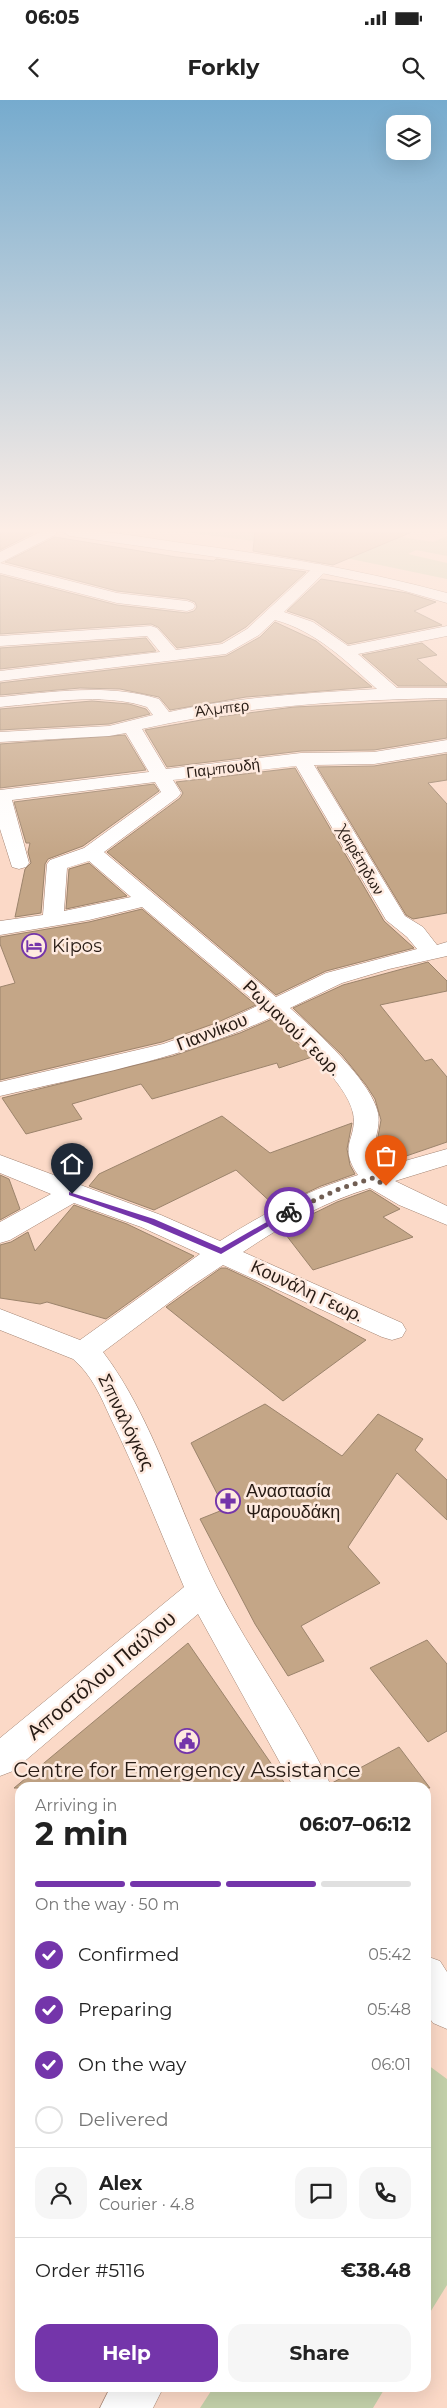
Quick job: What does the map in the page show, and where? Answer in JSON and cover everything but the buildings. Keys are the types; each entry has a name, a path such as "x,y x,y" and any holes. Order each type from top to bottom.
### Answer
{"street":[{"path":"0,641 20,640"},
{"path":"158,640 173,657"},
{"path":"0,676 173,657 230,648 242,640"},
{"path":"327,640 344,652 393,694"},
{"path":"344,652 402,640"},
{"name":"Άλμπερ","path":"0,737 99,732 132,727 192,712 302,699 447,693"},
{"path":"0,702 98,696 137,698 153,703 164,718"},
{"path":"1,796 10,863 57,864 73,860 91,852 168,797 171,790 132,727"},
{"name":"Γιαμπουδή","path":"1,796 301,759 374,758 447,746"},
{"name":"Χαιρέτηδων","path":"301,759 397,920 416,932 439,951"},
{"name":"Ρωμανού Γεωρ.","path":"91,852 145,900 274,1007 331,1063 356,1094 366,1118 360,1150 361,1159 363,1166 373,1178"},
{"path":"53,919 57,864"},
{"path":"0,928 103,911 145,900"},
{"name":"Γιαννίκου","path":"0,1088 170,1049 225,1030 311,988 352,972 439,951"},
{"path":"3,1323 83,1352 221,1252 308,1202 373,1178 447,1157"},
{"name":"Κουνάλη Γεωρ.","path":"0,1163 72,1194 144,1218 392,1330"},
{"path":"373,1178 410,1199 447,1216"},
{"path":"0,1234 72,1194"},
{"name":"Σπιναλόγκας","path":"83,1352 92,1358 105,1376 124,1413 202,1591 311,1782"},
{"name":"Αποστόλου Παύλου","path":"0,1760 202,1591"},
{"path":"124,2408 136,2392"}],"green space":[{"path":"431,2067 447,2079 447,2285 431,2311"},
{"path":"210,2392 383,2392 373,2408 200,2408"}],"way so far":[{"path":"289,1212 339,1189 373,1178 386,1186"}],"place":[{"name":"Kipos","path":"34,946"},
{"name":"Αναστασία Ψαρουδάκη","path":"228,1501"},
{"name":"Centre for Emergency Assistance","path":"187,1741"}],"route":[{"path":"72,1194 131,1213 221,1252 289,1212"}]}
